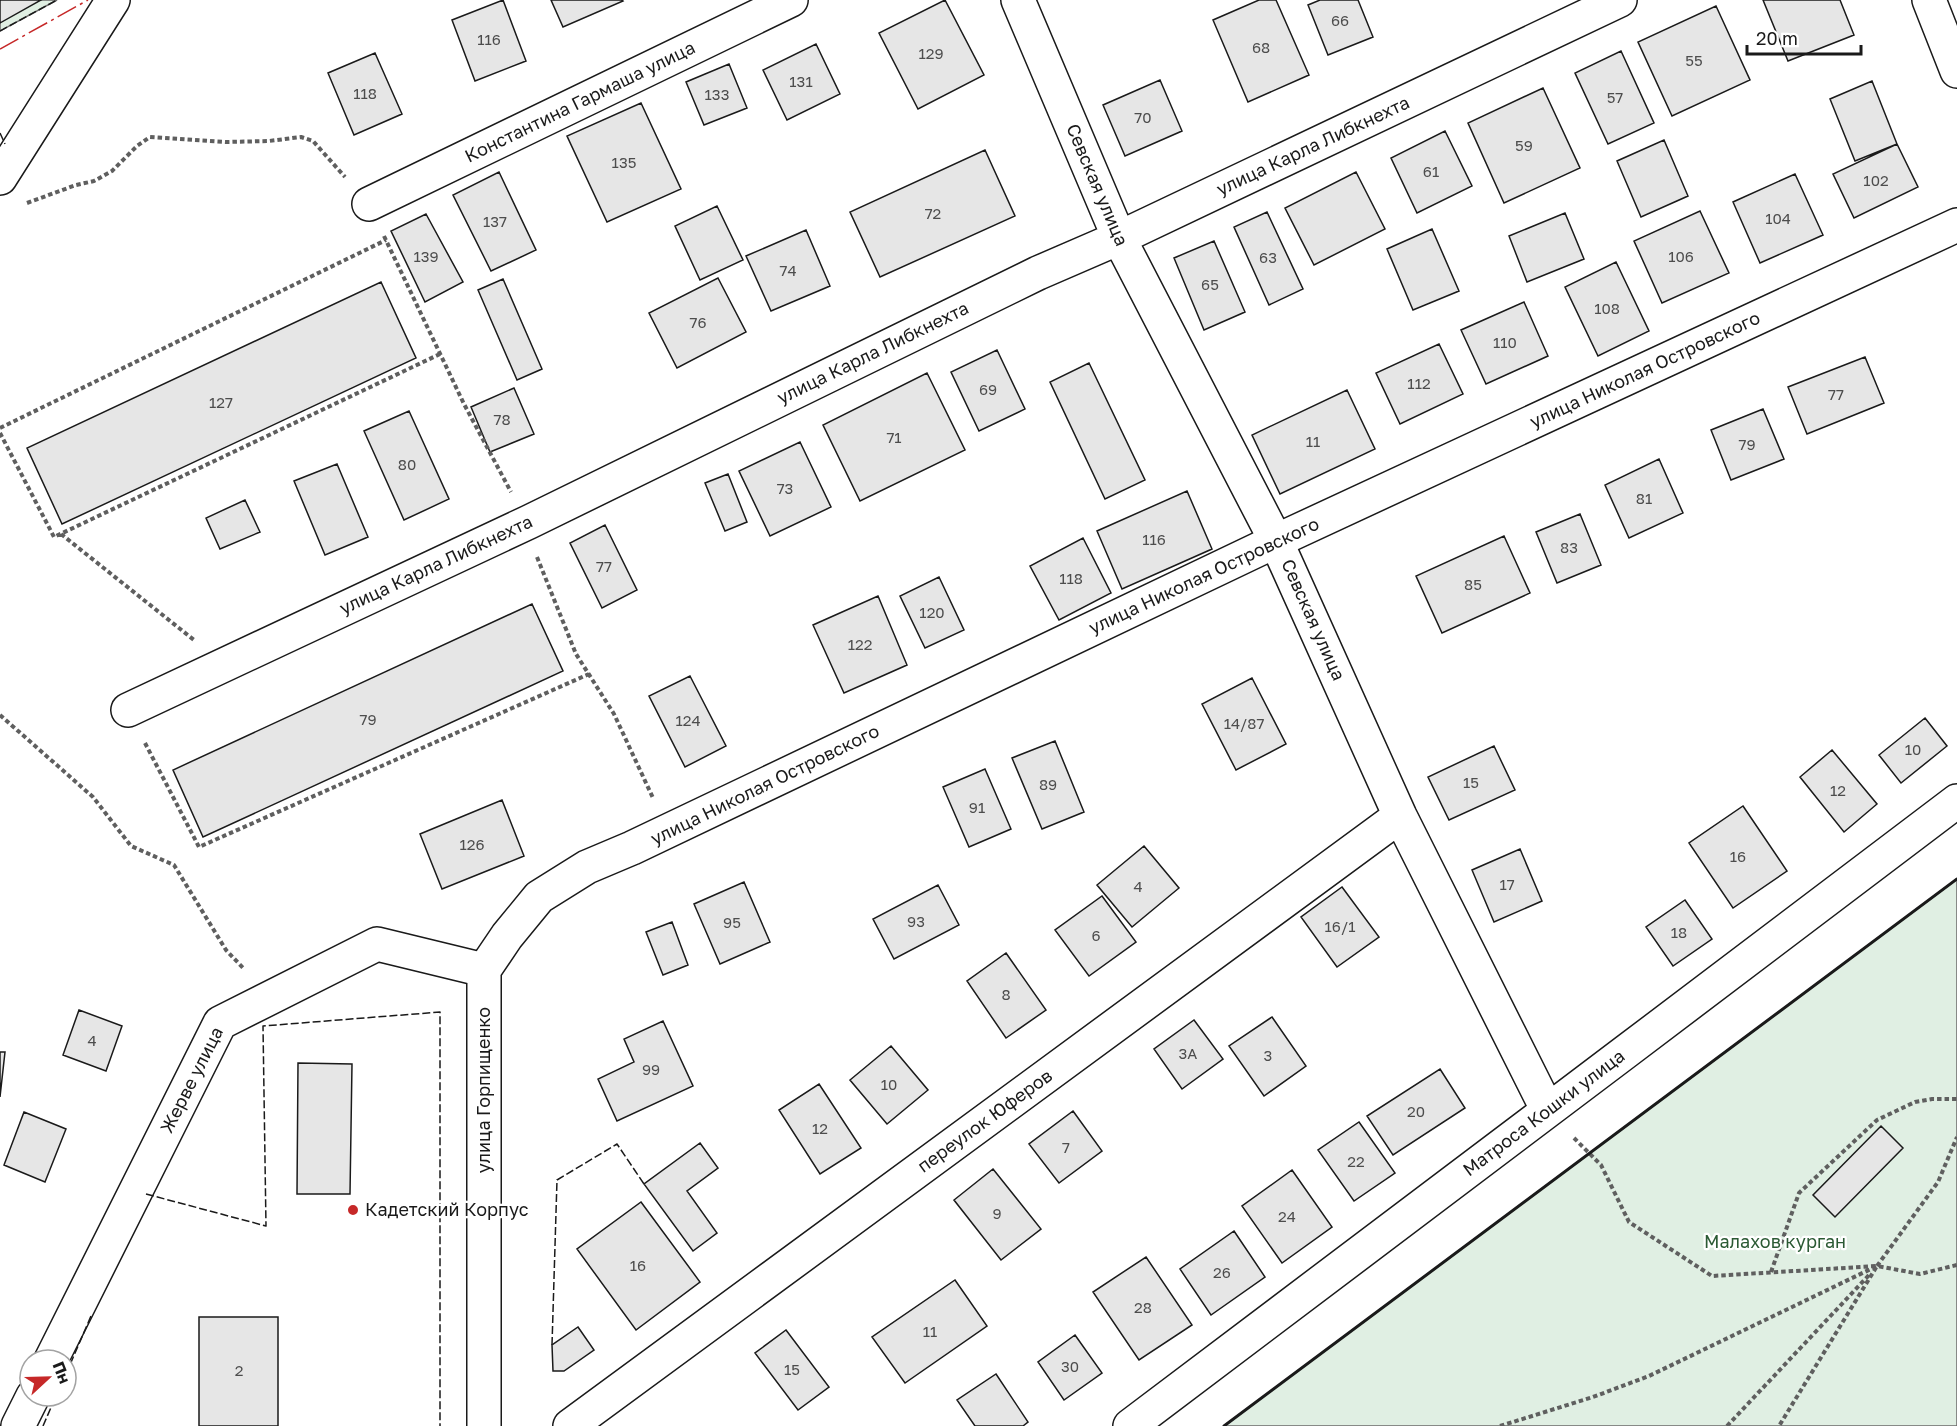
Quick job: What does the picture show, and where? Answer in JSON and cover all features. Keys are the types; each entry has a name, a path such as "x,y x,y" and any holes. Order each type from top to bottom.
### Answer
{"street":[{"path":"0,178 113,0"},
{"name":"Константина Гармаша улица","path":"369,204 791,0"},
{"name":"Севская улица","path":"1018,0 1119,238 1276,541 1400,816 1548,1109"},
{"name":"улица Карла Либкнехта","path":"128,710 529,522 1027,278 1119,238 1620,0"},
{"path":"1929,0 1957,71"},
{"name":"улица Николая Островского","path":"484,970 507,936 539,897 587,867 632,848 1276,541 1957,225"},
{"name":"Матроса Кошки улица","path":"1130,1426 1957,801"},
{"name":"переулок Юферов","path":"570,1426 1400,816"},
{"name":"Жерве улица","path":"57,1348 220,1023 377,944 484,970"},
{"name":"улица Горпищенко","path":"484,970 484,1426"},
{"path":"18,1426 27,1408"}],"path":[{"path":"24,204 76,185 94,181 112,171 137,146 150,137 226,142 269,141 301,137 313,141 369,204 440,354 501,475 529,522 537,561 576,654 614,714 650,790"},
{"path":"0,428 386,240"},
{"path":"0,432 54,537 440,354"},
{"path":"61,534 225,664"},
{"path":"128,710 199,848 589,674"},
{"path":"0,715 93,797 131,846 174,865 226,950 270,998"},
{"path":"1771,1272 1799,1193 1877,1119 1915,1102 1957,1100"},
{"path":"1548,1109 1601,1165 1629,1222 1712,1276 1877,1266 1920,1274 1957,1265"},
{"path":"1779,1426 1877,1266 1938,1182 1957,1137"},
{"path":"1500,1426 1593,1397 1649,1376 1877,1266"},
{"path":"1727,1426 1877,1266"}],"green space":[{"path":"0,0 57,0 0,31"},
{"name":"Малахов курган","path":"1957,879 1957,1426 1224,1426"}],"building":[{"path":"0,0 41,0 0,23"},
{"path":"503,0 526,61 475,81 452,20"},
{"path":"551,0 622,0 623,1 563,27"},
{"path":"945,0 984,75 918,109 879,33"},
{"path":"1259,0 1276,0 1309,75 1248,102 1213,20"},
{"path":"1320,0 1358,0 1373,37 1328,55 1308,5"},
{"path":"1763,0 1840,0 1854,35 1788,61"},
{"path":"1716,6 1750,80 1672,116 1638,42"},
{"path":"816,44 840,94 787,120 763,70"},
{"path":"1621,51 1654,123 1608,144 1575,73"},
{"path":"375,53 402,114 354,135 328,73"},
{"path":"729,64 747,108 704,125 686,82"},
{"path":"1160,80 1182,131 1125,156 1103,105"},
{"path":"1872,81 1897,144 1855,161 1830,99"},
{"path":"1543,88 1580,168 1504,203 1468,123"},
{"path":"641,103 681,189 607,222 567,136"},
{"path":"1445,131 1472,186 1417,213 1391,158"},
{"path":"1664,140 1688,196 1641,217 1617,161"},
{"path":"1897,144 1918,187 1854,218 1833,174"},
{"path":"985,150 1015,216 880,277 850,212"},
{"path":"499,172 536,250 491,271 453,195"},
{"path":"1356,172 1385,229 1314,265 1285,208"},
{"path":"1795,174 1823,235 1760,263 1733,202"},
{"path":"717,206 743,260 700,280 675,226"},
{"path":"1700,211 1729,273 1662,303 1634,241"},
{"path":"1267,212 1303,289 1269,305 1234,227"},
{"path":"1565,213 1584,259 1527,282 1509,236"},
{"path":"426,214 463,282 425,302 391,231"},
{"path":"1432,229 1459,291 1413,310 1387,249"},
{"path":"806,230 830,286 771,311 746,256"},
{"path":"1214,241 1245,312 1204,330 1174,258"},
{"path":"1616,262 1649,331 1598,356 1565,287"},
{"path":"718,278 746,332 677,368 649,313"},
{"path":"503,279 542,369 517,380 478,290"},
{"path":"381,282 416,358 62,524 27,448"},
{"path":"1524,302 1548,356 1486,384 1461,330"},
{"path":"1439,344 1463,394 1400,424 1376,373"},
{"path":"997,350 1025,409 979,431 951,372"},
{"path":"1865,357 1884,403 1807,434 1788,387"},
{"path":"1089,363 1145,480 1105,499 1050,382"},
{"path":"927,373 965,450 860,501 823,425"},
{"path":"514,388 534,434 490,452 471,407"},
{"path":"1347,390 1375,449 1280,494 1252,435"},
{"path":"1763,409 1784,459 1731,480 1711,430"},
{"path":"409,411 449,499 404,520 364,431"},
{"path":"800,442 831,507 770,536 739,471"},
{"path":"1659,459 1683,513 1629,538 1605,485"},
{"path":"337,464 368,537 325,555 294,481"},
{"path":"728,474 747,522 725,531 705,483"},
{"path":"1187,491 1212,549 1122,589 1097,531"},
{"path":"245,500 260,532 220,549 206,518"},
{"path":"1580,514 1601,565 1557,583 1536,532"},
{"path":"605,525 637,590 602,608 570,543"},
{"path":"1504,536 1530,593 1442,633 1416,576"},
{"path":"1083,538 1111,593 1059,620 1030,566"},
{"path":"939,577 964,630 925,648 900,596"},
{"path":"878,596 907,665 844,693 813,625"},
{"path":"532,604 563,671 203,837 173,770"},
{"path":"690,676 726,746 685,767 649,696"},
{"path":"1252,678 1286,744 1236,770 1202,704"},
{"path":"1925,718 1947,746 1901,783 1879,755"},
{"path":"1055,741 1084,812 1042,829 1012,758"},
{"path":"1494,746 1515,790 1449,820 1428,777"},
{"path":"1832,750 1877,804 1844,832 1800,777"},
{"path":"985,769 1011,829 969,847 943,787"},
{"path":"502,800 524,856 442,889 420,834"},
{"path":"1743,806 1787,871 1733,908 1689,843"},
{"path":"1144,846 1179,888 1132,927 1097,885"},
{"path":"1520,849 1542,901 1494,922 1472,870"},
{"path":"744,882 770,942 720,964 694,904"},
{"path":"938,885 959,925 894,959 873,919"},
{"path":"1342,887 1379,937 1337,967 1301,917"},
{"path":"1102,896 1136,942 1089,976 1055,930"},
{"path":"1685,900 1712,939 1673,966 1646,927"},
{"path":"672,922 688,965 663,975 646,932"},
{"path":"1006,953 1046,1010 1006,1038 967,981"},
{"path":"79,1010 122,1026 106,1071 63,1055"},
{"path":"1272,1017 1306,1066 1264,1096 1229,1046"},
{"path":"1194,1020 1223,1059 1182,1089 1154,1049"},
{"path":"663,1021 693,1086 617,1121 598,1079 634,1062 624,1039"},
{"path":"891,1046 928,1090 887,1124 850,1080"},
{"path":"0,1052 5,1052 0,1097"},
{"path":"298,1063 352,1064 350,1194 297,1194"},
{"path":"1440,1069 1465,1108 1393,1155 1367,1116"},
{"path":"819,1084 861,1148 820,1174 779,1110"},
{"path":"1073,1111 1102,1151 1059,1183 1029,1144"},
{"path":"24,1112 66,1129 45,1182 4,1165"},
{"path":"1359,1122 1395,1173 1354,1201 1318,1150"},
{"path":"1881,1126 1903,1148 1835,1217 1813,1195"},
{"path":"700,1143 718,1168 687,1191 717,1233 693,1251 644,1184"},
{"path":"993,1169 1041,1229 1001,1260 954,1200"},
{"path":"1292,1170 1332,1227 1282,1263 1242,1206"},
{"path":"641,1202 700,1282 636,1330 577,1249"},
{"path":"1234,1231 1265,1277 1211,1315 1180,1269"},
{"path":"1146,1257 1192,1325 1139,1360 1093,1292"},
{"path":"955,1280 987,1326 905,1383 872,1337"},
{"path":"199,1317 278,1317 278,1426 199,1426"},
{"path":"578,1327 594,1350 564,1371 553,1371 552,1345"},
{"path":"786,1330 829,1387 798,1410 755,1353"},
{"path":"1075,1335 1102,1373 1064,1400 1038,1362"},
{"path":"996,1374 1028,1422 1023,1426 975,1426 957,1400"}],"fence":[{"path":"0,31 57,0"},
{"path":"0,133 5,144"},
{"path":"146,1194 266,1226 263,1026 440,1012 440,1426"},
{"path":"552,1345 557,1180 617,1144 644,1184"},
{"path":"77,1348 91,1316"},
{"path":"43,1426 51,1408"}],"wall":[{"path":"1224,1426 1957,879"}],"power":[{"path":"0,49 88,0"}],"place":[{"name":"Кадетский Корпус","path":"353,1210"}]}
